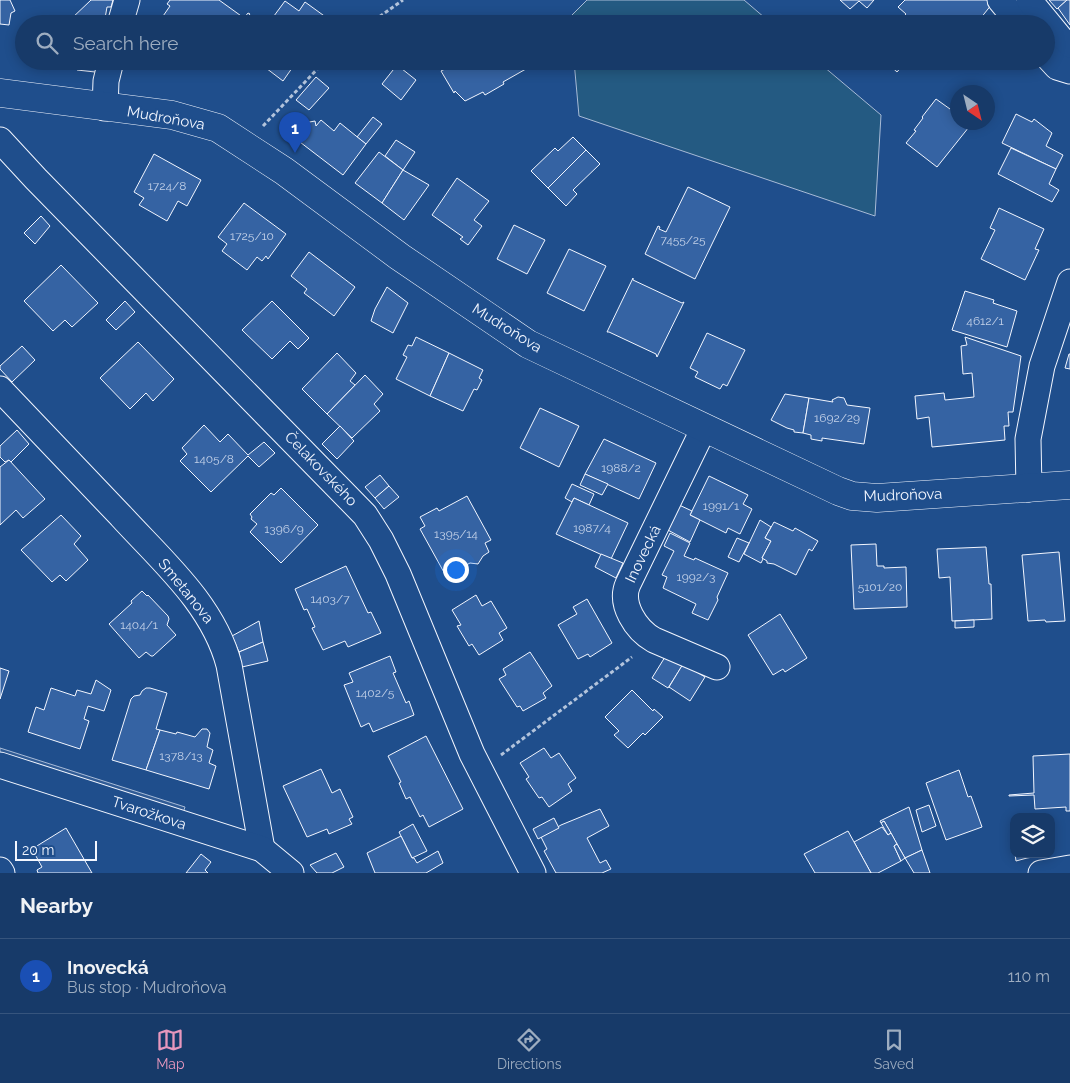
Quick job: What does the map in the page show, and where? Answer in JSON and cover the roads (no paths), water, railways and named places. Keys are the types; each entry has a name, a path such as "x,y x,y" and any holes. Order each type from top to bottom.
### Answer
{"street":[{"path":"1000,0 1012,15"},
{"path":"1029,0 1041,15"},
{"path":"1055,32 1070,53"},
{"path":"1055,65 1070,70"},
{"path":"104,108 109,70"},
{"name":"Mudroňova","path":"0,92 104,108 172,115 218,128 284,171 400,257 528,344 811,479 852,496 877,498 1070,485"},
{"name":"Čelakovského","path":"0,140 365,515 381,540 398,574 472,754 533,873"},
{"path":"1029,488 1028,439 1042,366 1070,282"},
{"name":"Smetanova","path":"0,389 179,579 213,624 229,665 262,849"},
{"name":"Inovecká","path":"704,428 626,589 625,600 630,612 643,632 654,640 717,667"},
{"name":"Tvarožkova","path":"0,765 262,849 291,873"},
{"path":"1041,873 1070,868"}],"place":[{"name":"Inovecká","path":"295,153"}]}
